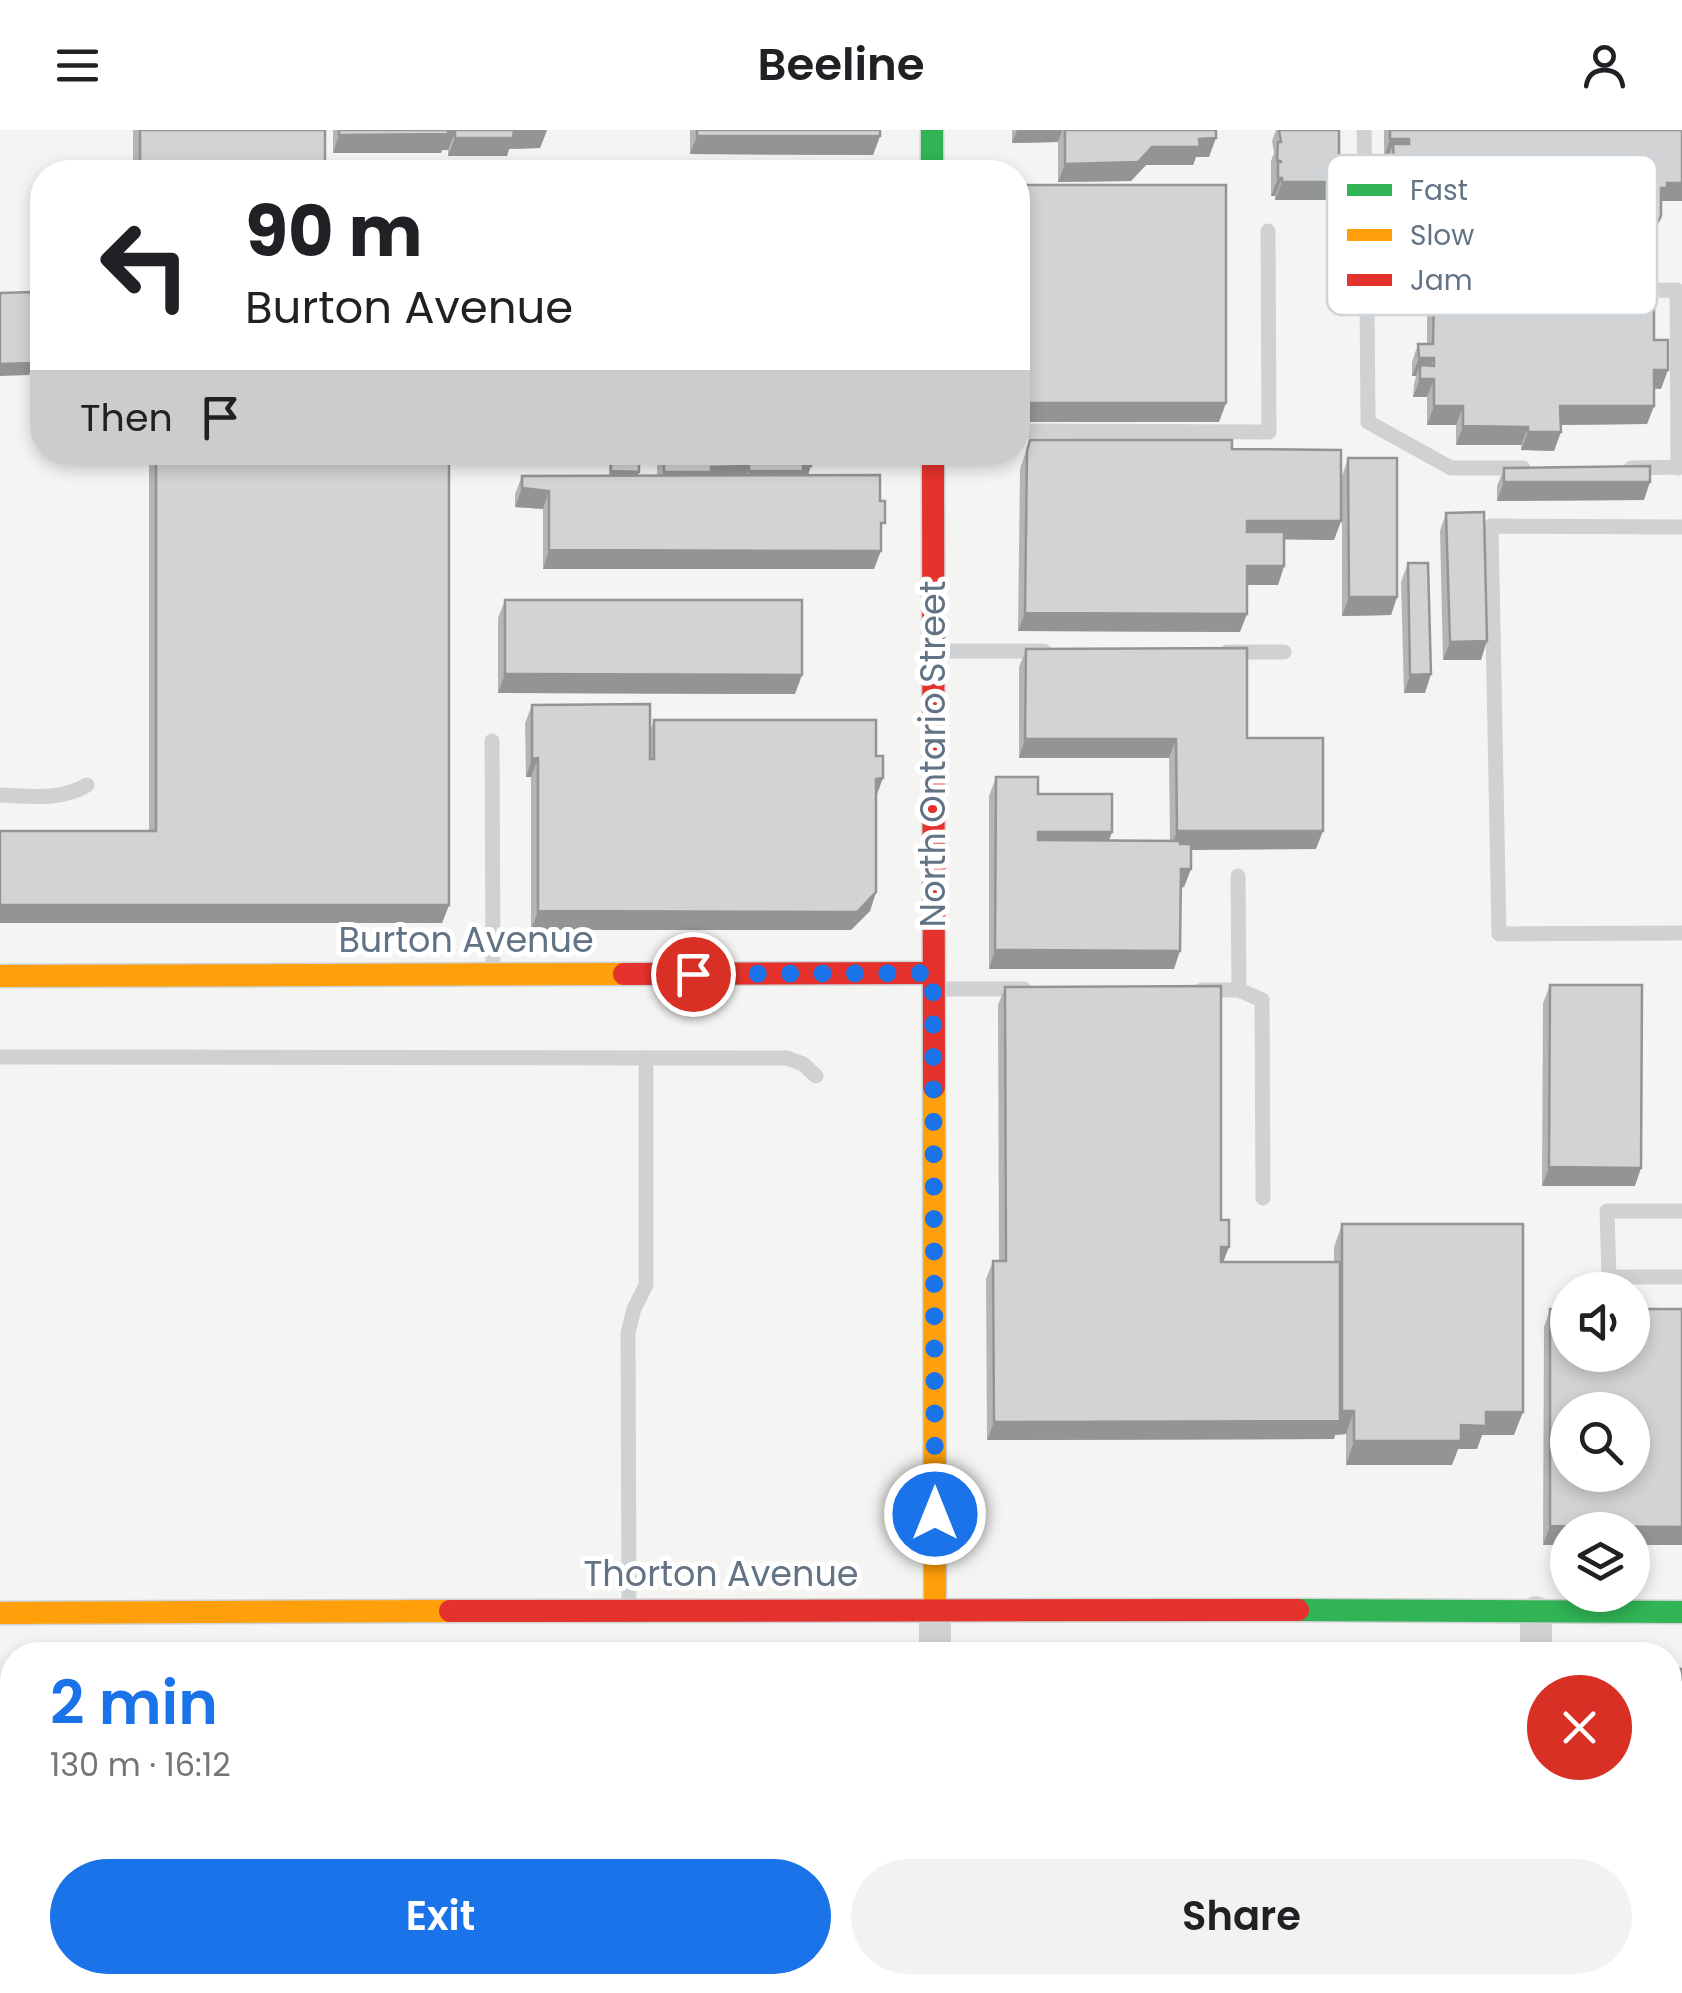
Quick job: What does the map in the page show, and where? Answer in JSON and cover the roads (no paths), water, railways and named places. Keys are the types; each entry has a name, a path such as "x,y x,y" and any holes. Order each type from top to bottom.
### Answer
{"street":[{"path":"932,130 932,160"},
{"name":"North Ontario Street","path":"933,465 935,1642"},
{"name":"Burton Avenue","path":"0,976 493,975 933,981"},
{"name":"Thorton Avenue","path":"0,1612 1682,1612"},
{"path":"1536,1612 1536,1642"}],"lane":[{"path":"1364,130 1364,155"},
{"path":"1030,430 1270,432 1268,231"},
{"path":"1621,468 1680,468 1677,290 1657,290"},
{"path":"1367,315 1368,422 1450,468 1545,468"},
{"path":"1682,527 1491,526 1498,934 1682,933"},
{"path":"933,650 1069,651"},
{"path":"1206,652 1284,652"},
{"path":"492,741 493,975"},
{"path":"0,796 60,796 87,785"},
{"path":"1238,876 1239,990"},
{"path":"933,981 1042,989"},
{"path":"1180,990 1239,990 1262,1000 1263,1198"},
{"path":"0,1057 787,1058 816,1076"},
{"path":"629,1610 628,1333 646,1285 646,1058"},
{"path":"1682,1210 1607,1211 1609,1276 1682,1277"}]}
